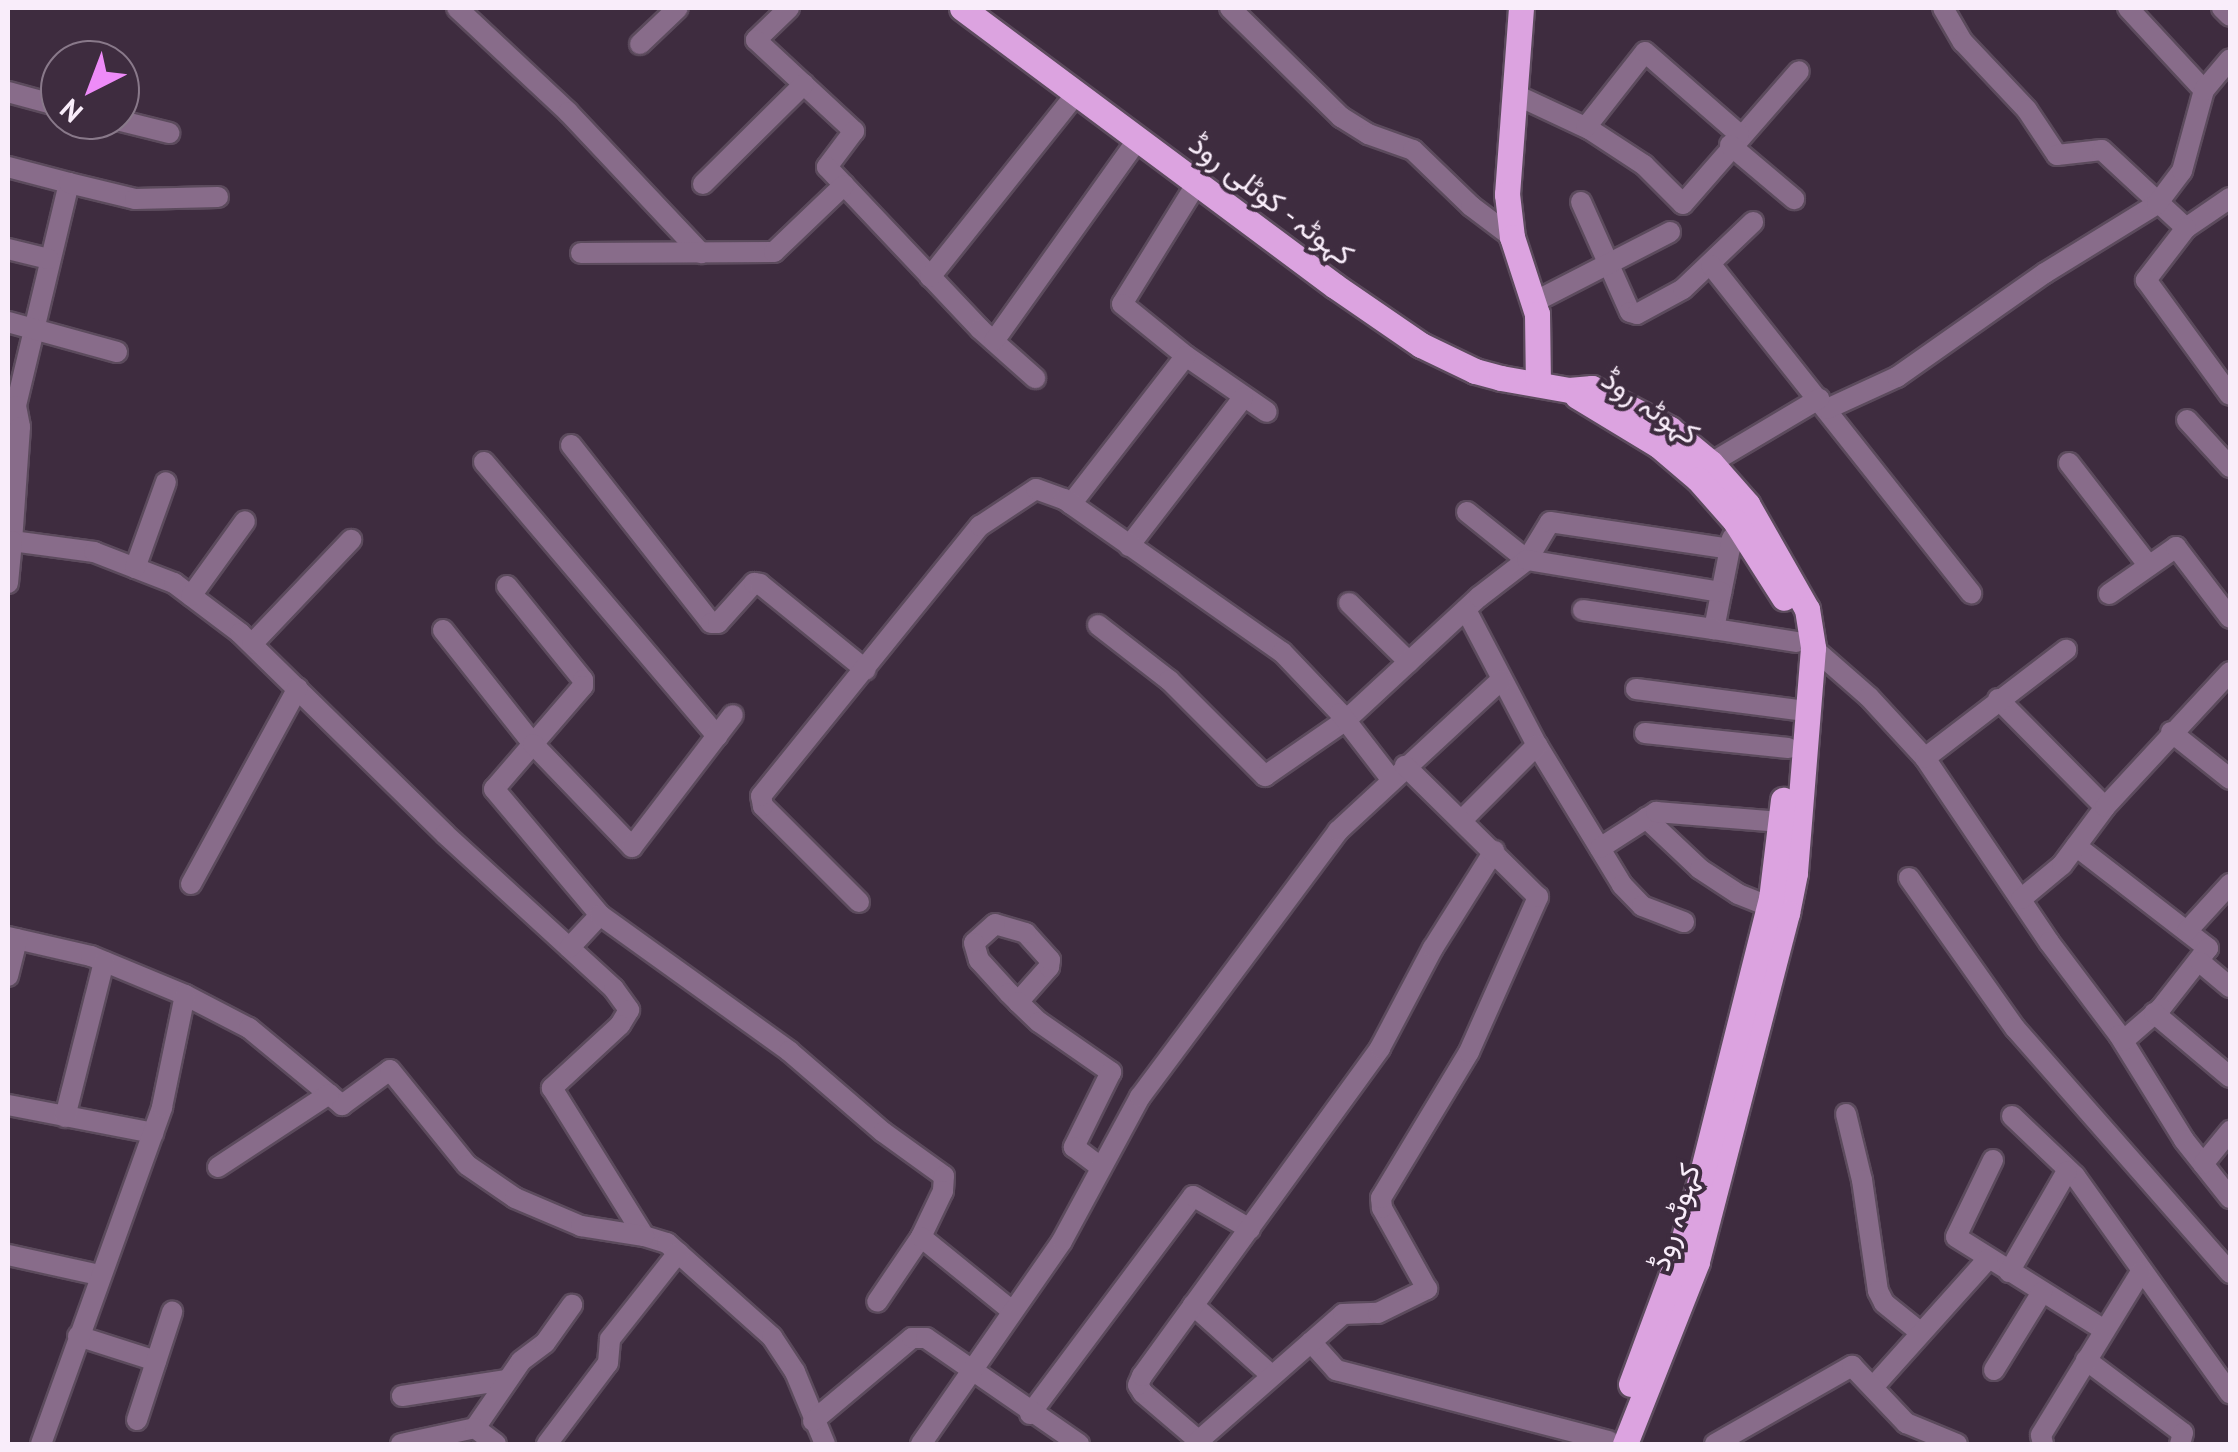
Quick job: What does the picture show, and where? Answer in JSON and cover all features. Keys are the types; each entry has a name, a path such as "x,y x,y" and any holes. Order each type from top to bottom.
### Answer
{"main road":[{"name":"کہوٹہ - کوٹلی روڈ","path":"962,8 1421,345 1475,371 1569,390"},
{"path":"1521,8 1506,173 1512,237 1534,302 1538,382"},
{"name":"کہوٹہ روڈ","path":"1569,390 1592,388 1625,403 1670,429 1711,464 1747,504 1800,593 1811,620 1804,645 1798,710 1795,872 1778,911 1680,1255 1614,1443"},
{"name":"کہوٹہ روڈ","path":"1569,390 1682,463 1735,521 1784,598 1804,645"},
{"name":"کہوٹہ روڈ","path":"1778,911 1788,748 1798,710"}],"street":[{"path":"457,8 568,112 701,253"},
{"path":"640,44 678,8"},
{"path":"789,8 756,40 854,132 827,167 930,277 1035,378"},
{"path":"1230,8 1341,117 1368,134 1413,150 1471,206 1512,237"},
{"path":"1943,8 1963,42 2027,110 2057,155 2102,150 2186,228"},
{"path":"2128,8 2204,90"},
{"path":"2222,8 2230,16"},
{"path":"1586,127 1646,52 1794,200"},
{"path":"1711,464 1823,404 1897,378 2045,274 2157,204 2182,172 2204,90 2230,59"},
{"path":"1514,94 1586,127 1644,165 1684,204 1735,140 1799,71"},
{"path":"703,184 804,84"},
{"path":"8,92 40,101"},
{"path":"930,277 1076,93"},
{"path":"140,126 169,133"},
{"path":"994,341 1138,139"},
{"path":"8,167 135,199 218,197"},
{"path":"8,583 12,483 20,427 12,404 69,183"},
{"path":"1197,183 1121,299 1186,356 1267,412"},
{"path":"581,253 774,252 844,185"},
{"path":"2230,200 2186,228 2146,280 2230,395"},
{"path":"1581,202 1630,312 1636,314 1684,289 1753,222"},
{"path":"1534,302 1670,232"},
{"path":"8,248 49,258"},
{"path":"1711,265 1971,593"},
{"path":"8,322 117,352"},
{"path":"1070,504 1186,356"},
{"path":"1129,546 1244,398"},
{"path":"2187,420 2230,468"},
{"path":"571,445 711,623 718,623 754,583 760,584 866,670"},
{"path":"484,462 717,736"},
{"path":"2069,463 2149,566"},
{"path":"135,568 166,482"},
{"path":"859,902 760,801 980,526 1036,489 1070,504 1282,652 1398,772 1462,820 1494,851 1533,889 1538,905 1469,1052 1381,1198 1382,1208 1427,1289 1378,1313 1343,1314 1197,1443 1138,1385 1380,1048 1433,948 1494,851"},
{"path":"1467,512 1527,560 1721,592"},
{"path":"191,596 245,521"},
{"path":"1714,629 1735,521"},
{"path":"1098,625 1169,680 1265,776 1272,775 1346,720 1527,560 1550,522 1730,549"},
{"path":"252,644 351,540"},
{"path":"12,541 94,552 174,583 252,644 614,989 628,1010 620,1025 552,1088 644,1236"},
{"path":"2109,594 2176,547 2230,618"},
{"path":"508,586 583,680 583,686 494,789 600,915 789,1051 883,1132 944,1176 944,1192 921,1238 877,1302"},
{"path":"1349,604 1409,662"},
{"path":"1466,610 1536,744 1622,885 1642,906 1684,922"},
{"path":"1583,610 1804,645 1869,698 1925,758 2230,1198"},
{"path":"443,630 534,744 632,847 733,715"},
{"path":"1925,758 2066,650"},
{"path":"2020,898 2062,865 2171,732 2222,695 2230,672"},
{"path":"920,1444 1062,1241 1161,1066 1338,831 1501,680"},
{"path":"192,884 298,688"},
{"path":"1636,688 1798,710"},
{"path":"1998,699 2105,808"},
{"path":"2171,732 2230,779"},
{"path":"1645,733 1788,748"},
{"path":"1462,820 1536,744"},
{"path":"1600,848 1656,812 1781,822"},
{"path":"1646,818 1700,870 1778,911"},
{"path":"2076,846 2208,948 2154,1013 2123,1041"},
{"path":"1910,878 2015,1028 2230,1273"},
{"path":"2187,932 2230,884"},
{"path":"568,948 600,915"},
{"path":"8,976 12,938 104,962 185,994 249,1028 342,1105 390,1070 468,1165 515,1198 581,1226 667,1243 772,1337 795,1372 825,1444"},
{"path":"66,1116 104,962"},
{"path":"2200,962 2230,987"},
{"path":"41,1444 153,1134 185,994"},
{"path":"1018,1002 1111,1072 1074,1147 1101,1167"},
{"path":"2154,1013 2203,1050 2230,1077"},
{"path":"218,1167 329,1094"},
{"path":"8,1106 153,1134"},
{"path":"1846,1114 1862,1180 1878,1291 1884,1303 1920,1332"},
{"path":"2012,1116 2110,1221 2142,1272 2207,1354 2230,1392"},
{"path":"2203,1164 2230,1131"},
{"path":"1993,1160 1956,1237 2104,1330"},
{"path":"2009,1272 2067,1171"},
{"path":"1030,1414 1193,1196 1250,1229"},
{"path":"921,1238 1012,1311"},
{"path":"548,1444 608,1363 610,1339 678,1254"},
{"path":"8,1255 99,1275"},
{"path":"1874,1386 1988,1259"},
{"path":"2042,1444 2041,1436 2142,1272"},
{"path":"1994,1370 2042,1292"},
{"path":"401,1444 475,1428 520,1361 545,1343 572,1305"},
{"path":"1193,1305 1272,1376"},
{"path":"137,1420 172,1312"},
{"path":"78,1336 156,1361"},
{"path":"813,1421 912,1338 943,1346 1030,1414 1080,1444"},
{"path":"1311,1342 1336,1370 1614,1443"},
{"path":"2086,1360 2184,1433 2180,1444"},
{"path":"1731,1441 1852,1366 1906,1422 1958,1444"},
{"path":"402,1396 507,1380"},
{"path":"475,1428 496,1444"}]}
